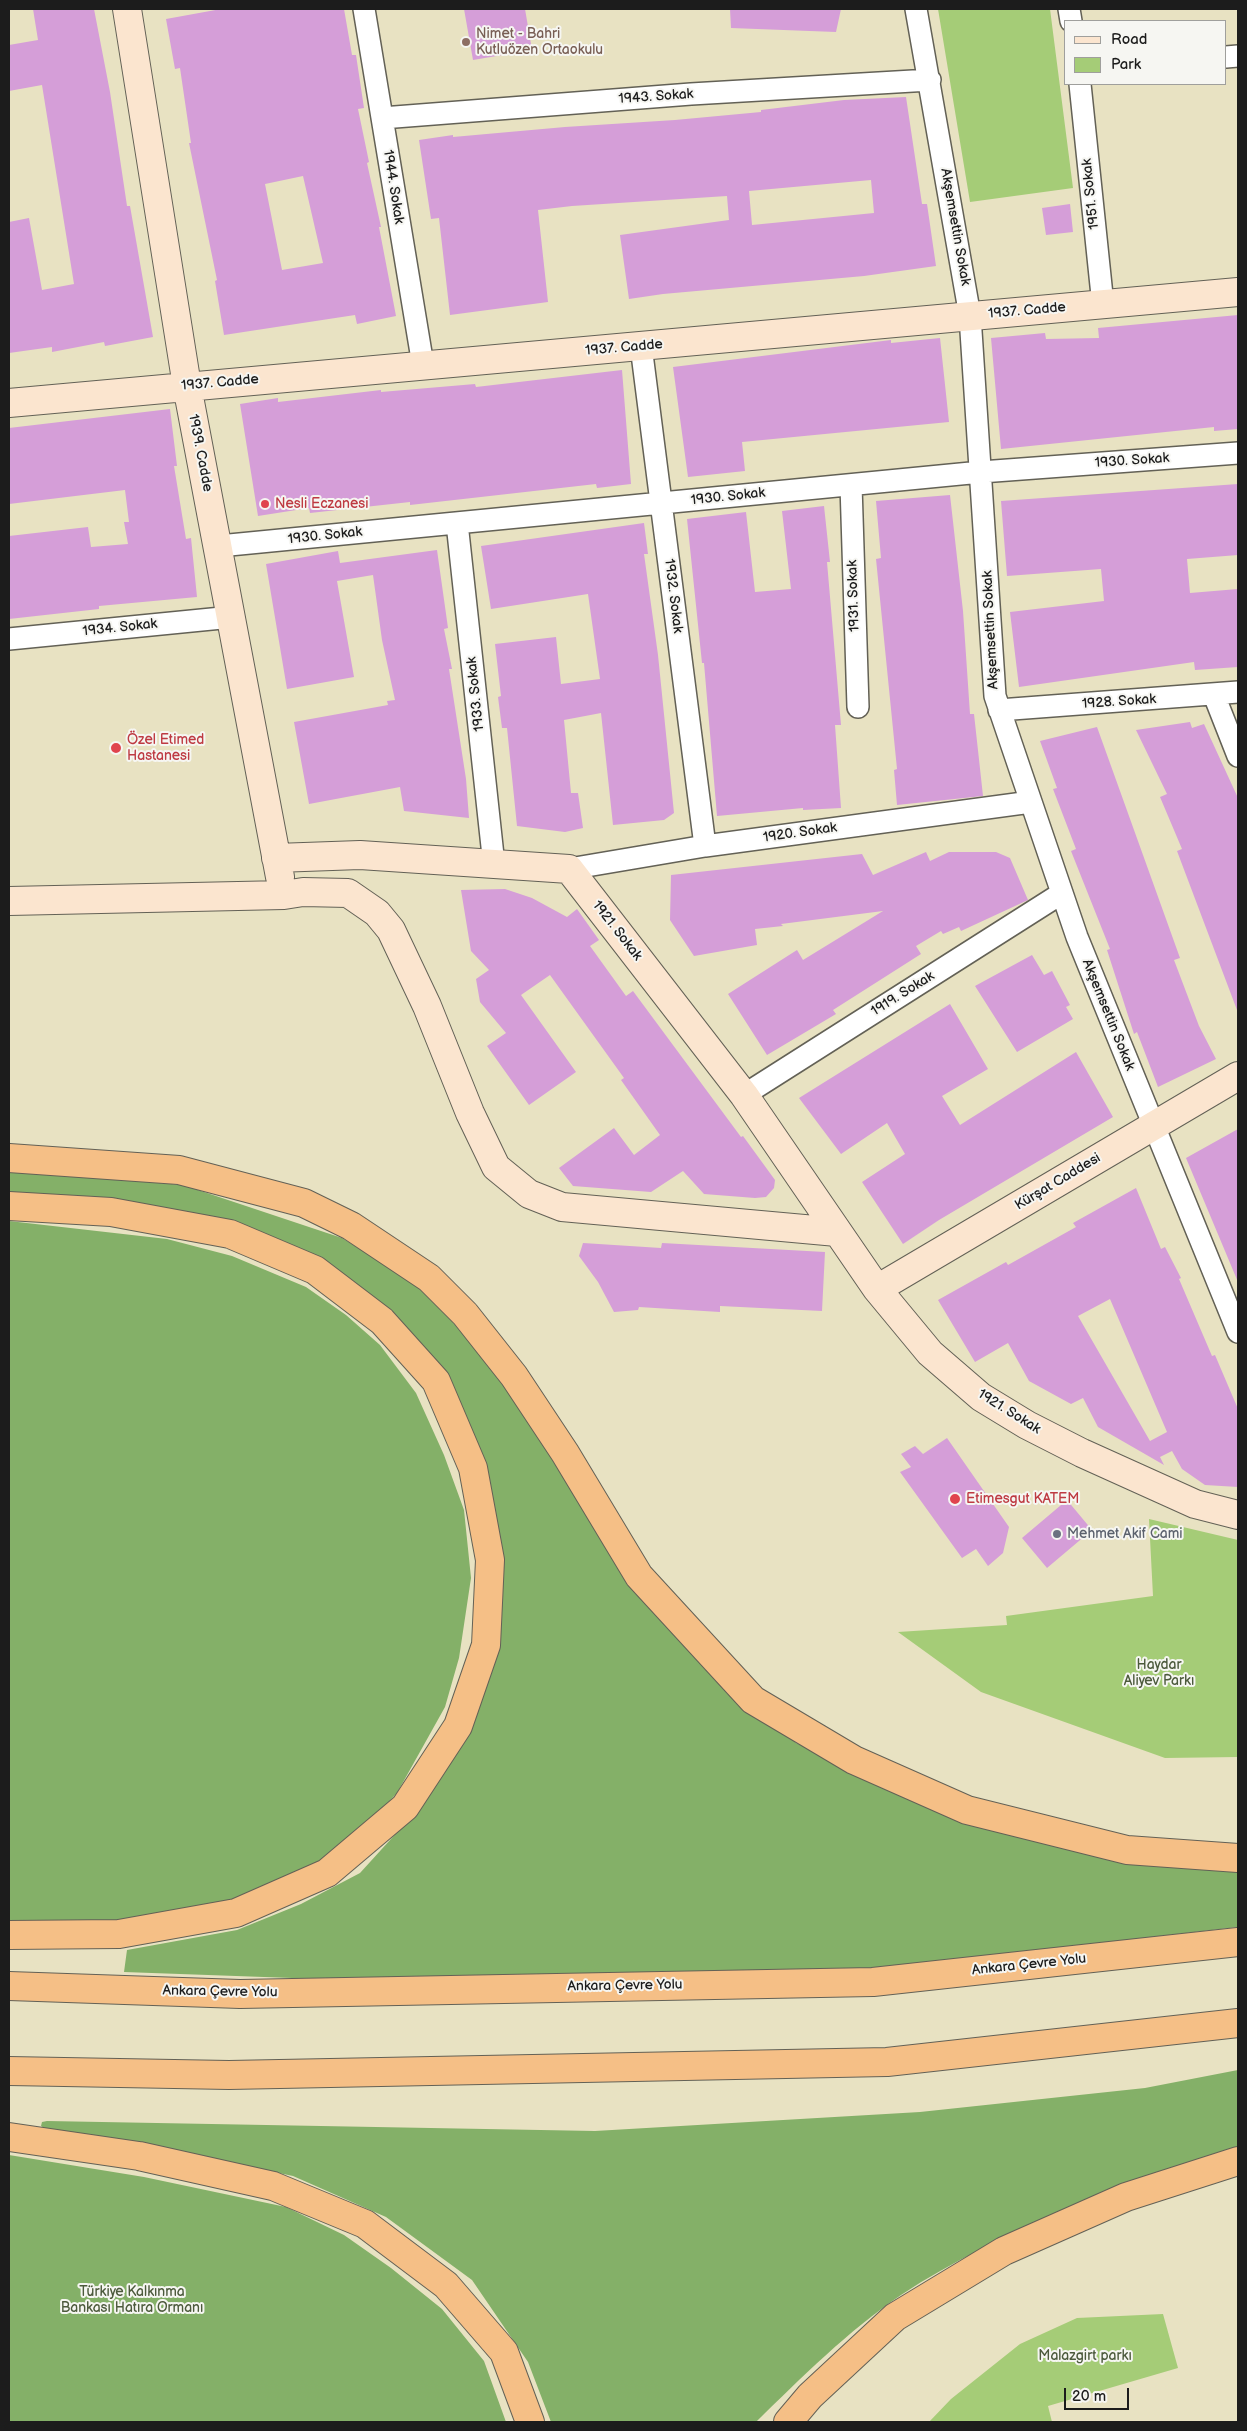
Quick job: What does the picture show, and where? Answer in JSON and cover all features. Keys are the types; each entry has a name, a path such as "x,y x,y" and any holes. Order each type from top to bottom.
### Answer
{"highway":[{"path":"9,1158 178,1170 304,1203 351,1226 429,1278 465,1314 514,1376 560,1446 639,1576 753,1700 854,1760 967,1810 1127,1850 1238,1858"},
{"path":"9,1206 111,1212 230,1234 314,1270 382,1321 436,1381 473,1468 490,1560 486,1645 458,1726 405,1807 327,1873 236,1913 119,1934 9,1935"},
{"name":"Ankara Çevre Yolu","path":"9,1986 240,1994 873,1982 1238,1942"},
{"path":"9,2071 229,2075 887,2062 1238,2023"},
{"path":"9,2137 139,2156 273,2186 365,2224 446,2285 504,2352 530,2422"},
{"path":"788,2422 810,2396 895,2316 1004,2250 1126,2197 1238,2161"}],"street":[{"name":"1939. Cadde","path":"127,9 187,386 284,895"},
{"name":"1944. Sokak","path":"364,9 422,366"},
{"name":"Akşemsettin Sokak","path":"916,9 970,316 995,696 1077,936 1238,1332"},
{"name":"1943. Sokak","path":"382,118 691,94 930,80"},
{"name":"1951. Sokak","path":"1080,85 1102,305"},
{"name":"1937. Cadde","path":"9,402 1238,292"},
{"name":"1932. Sokak","path":"641,346 705,846"},
{"name":"1930. Sokak","path":"219,546 981,472 1238,452"},
{"name":"1931. Sokak","path":"851,484 858,706"},
{"name":"1933. Sokak","path":"457,523 494,865"},
{"name":"1934. Sokak","path":"9,639 232,617"},
{"name":"1928. Sokak","path":"999,710 1238,692"},
{"path":"1214,695 1238,756"},
{"name":"1920. Sokak","path":"569,869 705,846 1031,802"},
{"path":"276,858 360,855 569,869"},
{"name":"1921. Sokak","path":"569,869 744,1095 836,1232 877,1289 930,1353 981,1397 1028,1425 1091,1457 1194,1504 1238,1515"},
{"path":"9,901 284,895 303,892 348,894 377,912 386,924 427,1006 470,1113 496,1167 529,1194 562,1207 836,1232"},
{"name":"1919. Sokak","path":"744,1095 1062,893"},
{"name":"Kürşat Caddesi","path":"877,1289 1238,1076"}],"green space":[{"path":"938,9 1050,9 1073,188 970,202"},
{"path":"9,1170 183,1185 342,1238 427,1291 509,1390 579,1503 654,1612 796,1743 994,1831 1128,1862 1209,1870 1238,1870 1238,1927 903,1966 819,1973 497,1979 292,1978 124,1972 127,1950 237,1930 301,1904 360,1873 411,1817 465,1730 499,1563 487,1466 442,1376 319,1268 9,1200"},
{"path":"9,1221 167,1239 232,1256 306,1287 346,1315 380,1345 416,1393 444,1455 464,1510 471,1578 459,1658 445,1707 397,1793 355,1838 309,1876 217,1909 155,1923 9,1927"},
{"name":"Haydar Aliyev Parkı","path":"1149,1519 1238,1540 1238,1757 1165,1758 981,1692 898,1632 1007,1625 1006,1616 1153,1596"},
{"path":"1238,2070 1238,2150 1065,2212 981,2249 940,2271 901,2295 862,2324 826,2355 756,2422 551,2422 528,2362 472,2280 386,2217 293,2176 41,2126 42,2122 47,2121 595,2131 920,2112 1145,2088"},
{"name":"Türkiye Kalkınma Bankası Hatıra Ormanı","path":"9,2155 144,2177 286,2207 344,2235 391,2268 442,2309 484,2361 506,2422 9,2422"},
{"name":"Malazgirt parkı","path":"1163,2314 1178,2368 1048,2406 1052,2422 929,2422 951,2399 1020,2344 1077,2318"}],"building":[{"path":"33,9 94,9 110,92 127,206 130,206 153,337 105,346 104,342 52,352 52,347 9,353 9,222 29,218 42,290 74,284 42,85 9,91 9,45 38,40"},
{"path":"221,9 344,9 352,55 356,55 364,108 358,109 396,316 357,324 355,315 224,335 215,281 217,280 189,143 191,143 180,68 175,69 166,19","holes":["303,176 323,263 282,270 265,184"]},
{"path":"464,9 525,9 532,50 473,60"},
{"path":"730,9 841,9 836,32 731,28"},
{"path":"906,97 922,204 927,204 936,266 864,276 663,294 629,299 620,235 729,220 727,196 572,206 538,210 548,302 450,315 439,218 431,219 419,140 453,135 453,137 761,112 761,110 844,100","holes":["871,180 874,213 752,225 749,191"]},
{"path":"1070,204 1073,232 1046,235 1042,208"},
{"path":"1238,315 1238,429 1214,431 1214,427 1001,449 991,338 1045,333 1046,339 1099,338 1098,328"},
{"path":"940,338 949,422 742,442 745,471 688,477 673,367 891,340 891,343"},
{"path":"622,370 631,484 597,488 596,484 410,505 410,502 310,513 309,508 258,516 240,404 278,398 278,402 381,390 381,392 475,384 476,387"},
{"path":"170,409 177,466 174,466 186,539 191,538 197,597 99,606 99,609 9,619 9,536 88,527 91,547 128,544 124,522 129,522 125,490 9,504 9,428"},
{"path":"1238,484 1238,555 1187,559 1190,593 1238,589 1238,667 1195,670 1194,662 1019,687 1010,612 1104,601 1101,569 1007,576 1001,501"},
{"path":"950,495 963,611 970,714 974,714 983,796 897,805 894,770 897,769 876,559 881,558 876,501"},
{"path":"824,506 830,562 827,562 841,725 835,725 841,808 803,810 803,808 717,816 704,663 702,663 687,519 746,512 755,592 791,589 782,511"},
{"path":"644,523 648,554 644,554 658,655 674,813 664,820 613,825 601,713 564,720 571,793 578,793 583,828 565,832 517,826 507,728 502,728 498,697 501,696 495,644 556,637 561,684 600,679 588,594 491,609 481,546"},
{"path":"437,550 448,628 444,629 452,669 449,669 466,779 469,818 404,811 400,787 309,804 294,722 388,705 387,701 395,700 382,640 373,575 337,581 354,677 287,689 266,564 338,551 340,563"},
{"path":"1190,722 1192,728 1204,724 1238,798 1237,1010 1177,851 1182,849 1160,797 1167,794 1136,730"},
{"path":"1097,727 1180,958 1174,960 1199,1026 1216,1059 1158,1087 1137,1032 1134,1034 1107,950 1110,949 1071,851 1076,849 1053,789 1057,788 1040,741"},
{"path":"926,852 930,861 949,852 996,852 1010,858 1028,900 961,931 959,927 943,934 941,931 916,946 921,954 833,1010 836,1014 767,1055 728,994 797,950 803,960 883,911 755,929 757,945 694,956 670,920 671,875 862,854 873,875"},
{"path":"505,889 532,898 567,917 577,909 599,940 590,946 626,996 633,991 775,1180 774,1188 766,1197 755,1198 704,1194 683,1171 651,1192 573,1186 559,1168 614,1128 634,1155 660,1135 621,1080 624,1078 550,975 521,995 576,1072 529,1105 487,1046 506,1033 480,1002 476,979 489,970 471,951 461,890"},
{"path":"1032,955 1044,975 1052,971 1070,1005 1066,1007 1073,1019 1017,1052 975,986"},
{"path":"950,1004 988,1069 942,1096 960,1125 1076,1052 1113,1117 939,1220 903,1244 862,1182 905,1154 887,1123 841,1154 799,1098"},
{"path":"1238,1129 1238,1282 1186,1158"},
{"path":"1136,1188 1161,1249 1165,1247 1181,1278 1179,1279 1212,1356 1215,1355 1238,1409 1238,1487 1205,1485 1182,1469 1172,1451 1160,1457 1164,1465 1098,1427 1083,1398 1071,1404 1029,1381 1008,1343 975,1362 938,1300 1006,1262 1008,1265 1076,1227 1073,1223","holes":["1110,1299 1167,1432 1150,1441 1078,1316"]},
{"path":"583,1243 661,1248 662,1243 825,1252 822,1311 720,1306 720,1312 639,1307 638,1310 614,1312 598,1282 579,1256"},
{"name":"Etimesgut KATEM","path":"947,1438 1009,1527 1003,1553 988,1566 976,1549 962,1558 900,1472 911,1467 901,1454 915,1446 923,1454"},
{"name":"Mehmet Akif Cami","path":"1067,1500 1092,1530 1047,1568 1022,1538"}],"place":[{"name":"Nimet - Bahri Kutluözen Ortaokulu","path":"466,42"},
{"name":"Nesli Eczanesi","path":"265,504"},
{"name":"Özel Etimed Hastanesi","path":"116,748"},
{"name":"Etimesgut KATEM","path":"955,1499"},
{"name":"Mehmet Akif Cami","path":"1057,1534"}]}
